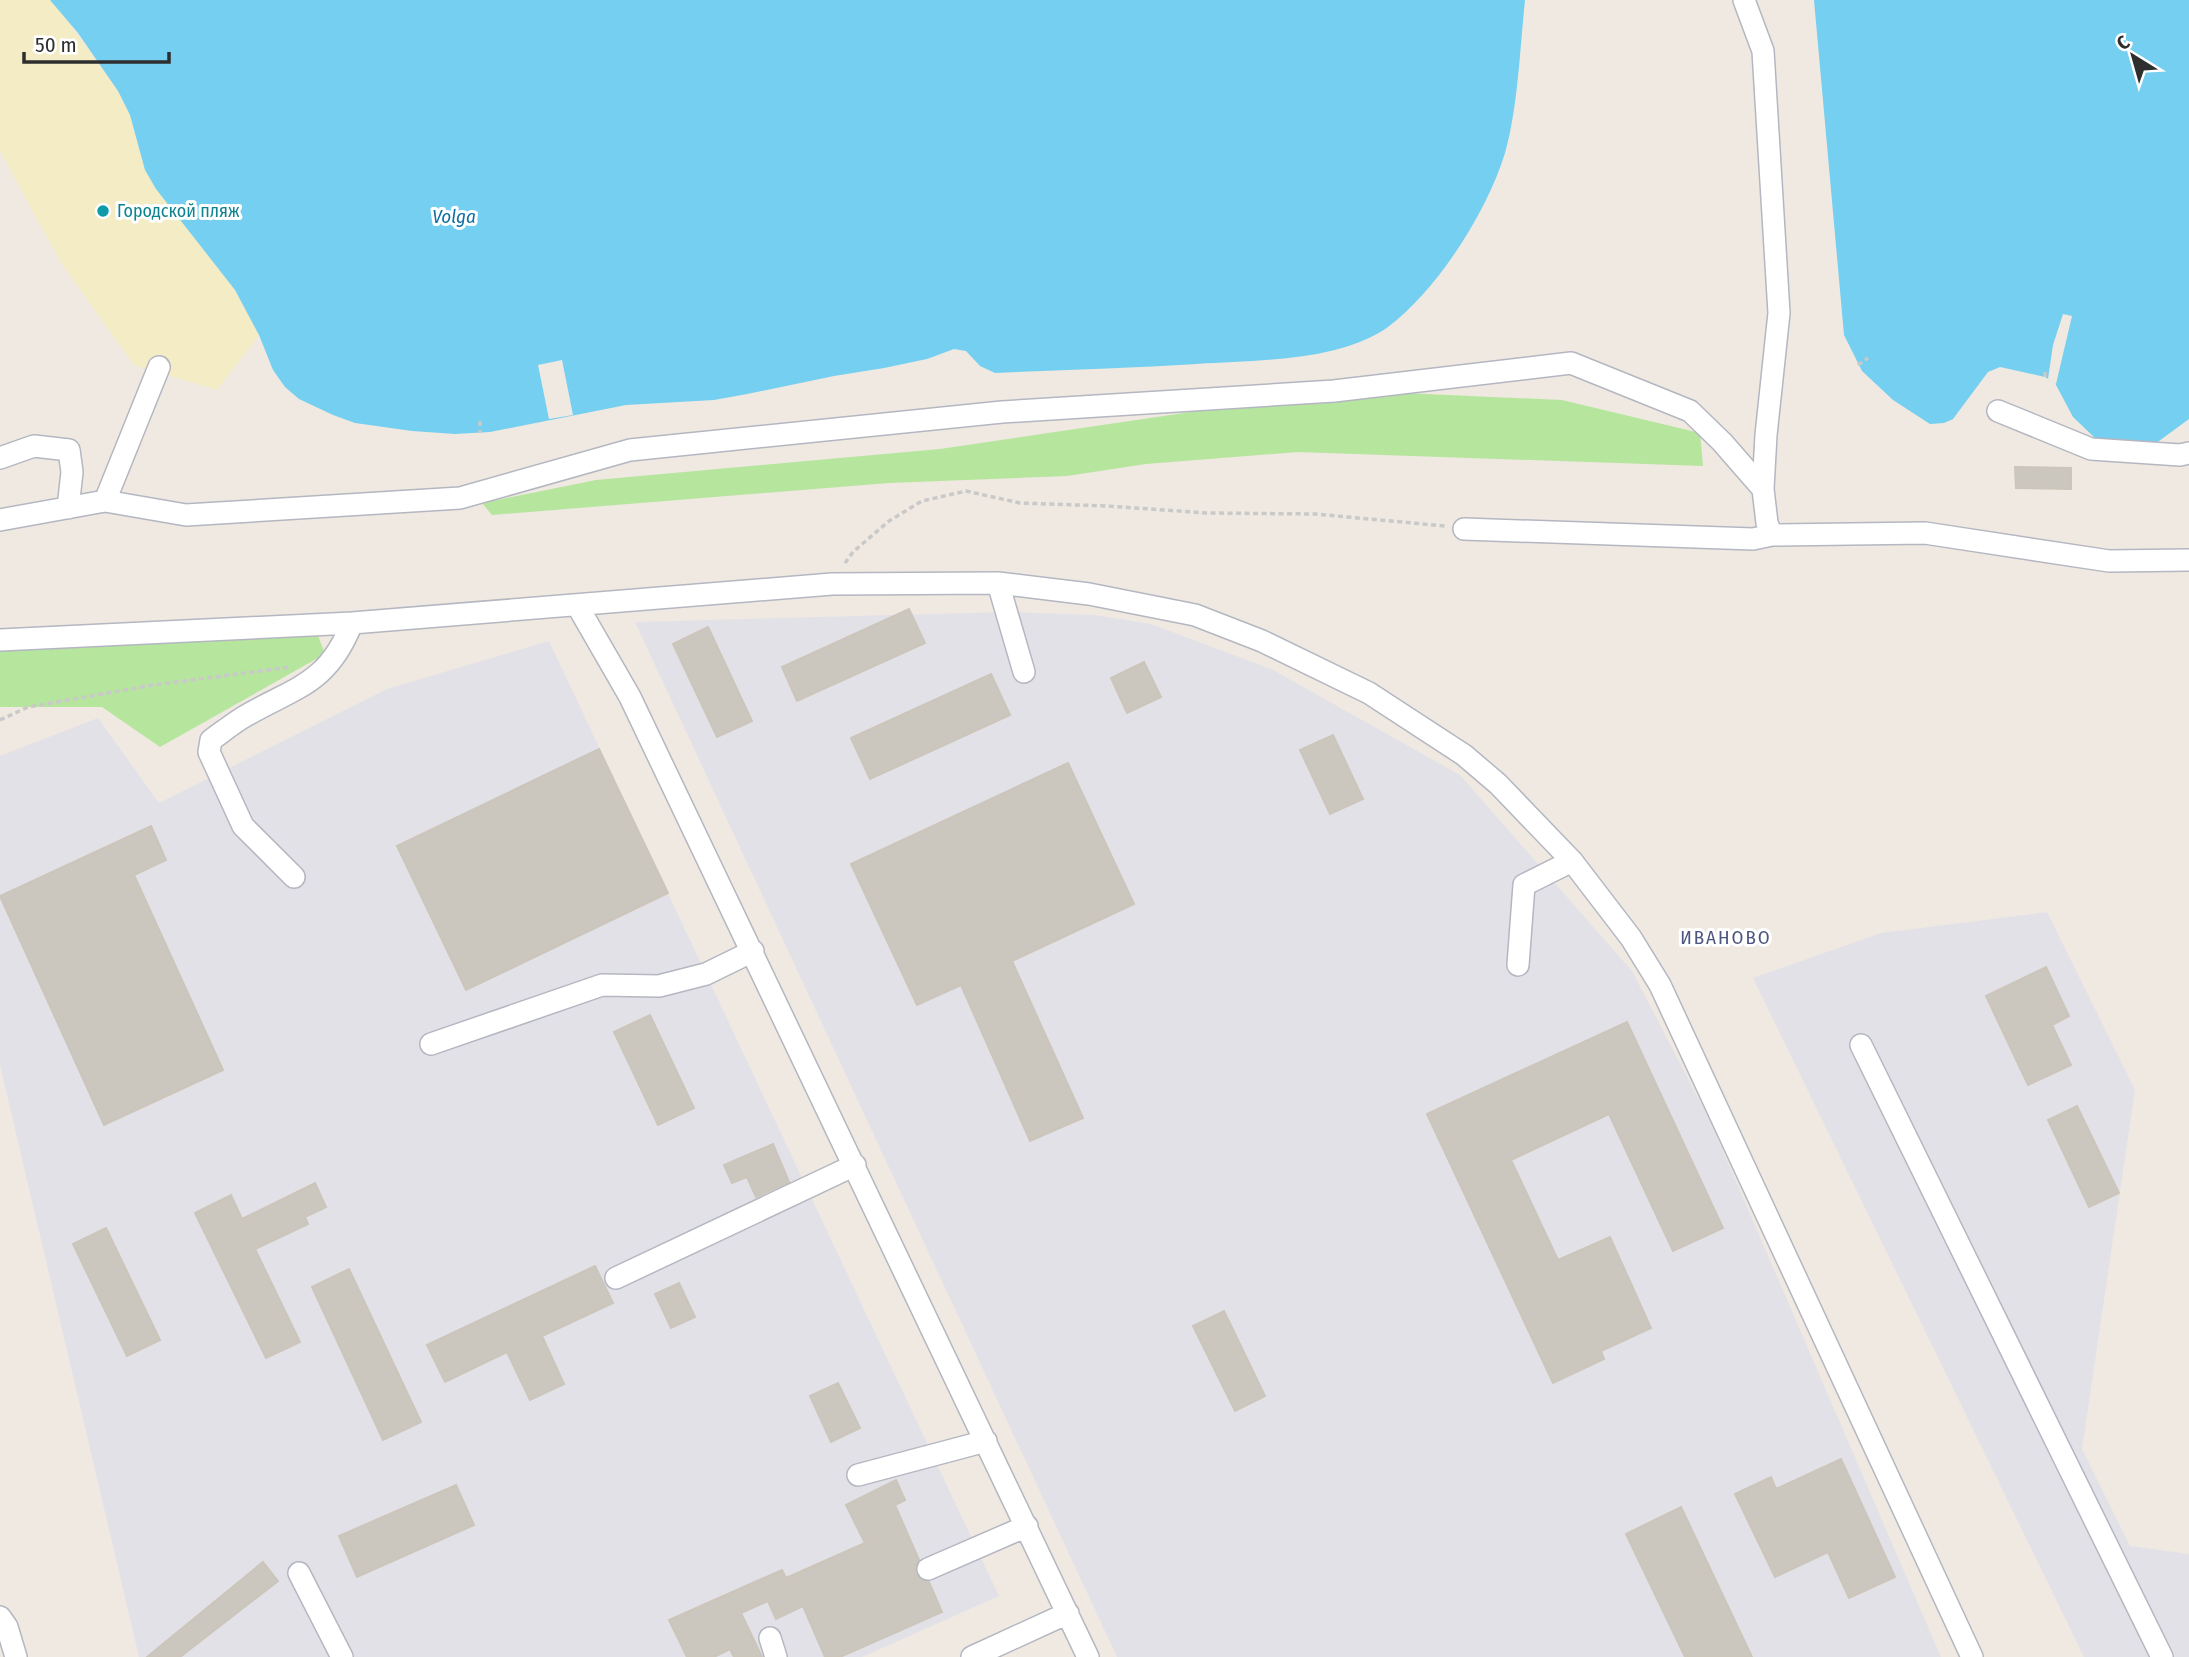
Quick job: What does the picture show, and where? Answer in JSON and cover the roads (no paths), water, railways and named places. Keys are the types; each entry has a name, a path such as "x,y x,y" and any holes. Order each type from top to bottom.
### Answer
{"street":[{"path":"1744,0 1763,51 1779,313 1763,489 1767,523 1772,535"},
{"path":"0,520 105,501 186,515 460,498 630,450 1002,412 1334,390 1571,363 1690,411 1722,442 1763,489"},
{"path":"105,501 159,367"},
{"path":"1997,411 2091,449 2180,455 2189,453"},
{"path":"0,458 34,446 69,450 72,472 68,508"},
{"path":"1464,529 1753,539 1772,535 1924,533 2109,561 2189,560"},
{"path":"998,583 1024,672"},
{"path":"0,640 352,622 832,584 998,583 1089,594 1195,615 1262,640 1369,694 1464,755 1498,784 1572,861 1631,939 1660,985 1972,1657"},
{"path":"577,605 630,696 1088,1657"},
{"path":"294,877 243,826 209,752 211,740 243,718 303,685 331,662 343,645 352,622"},
{"path":"1518,965 1524,885 1572,861"},
{"path":"431,1044 602,985 659,986 706,974 753,951"},
{"path":"1861,1045 2162,1657"},
{"path":"616,1278 855,1165"},
{"path":"858,1475 986,1441"},
{"path":"928,1569 1027,1526"},
{"path":"299,1573 342,1657"},
{"path":"972,1657 1068,1613"},
{"path":"0,1617 7,1627 16,1657"}],"water":[{"name":"Volga","path":"50,0 1525,0 1516,97 1509,135 1497,176 1486,200 1442,271 1407,311 1388,327 1346,347 1270,360 995,373 980,366 966,351 954,349 927,359 714,400 626,405 490,432 455,434 355,423 299,399 285,387 273,370 259,335 235,290 156,189 145,170 130,115 118,91 78,33"},
{"path":"1814,0 2189,0 2189,419 2159,441 2138,449 2096,439 2073,417 2055,383 2045,377 2000,367 1988,372 1953,419 1930,424 1893,400 1862,371 1844,335"}],"place":[{"name":"Городской пляж","path":"103,211"}],"district":[{"name":"ИВАНОВО","path":"1726,937"}]}
